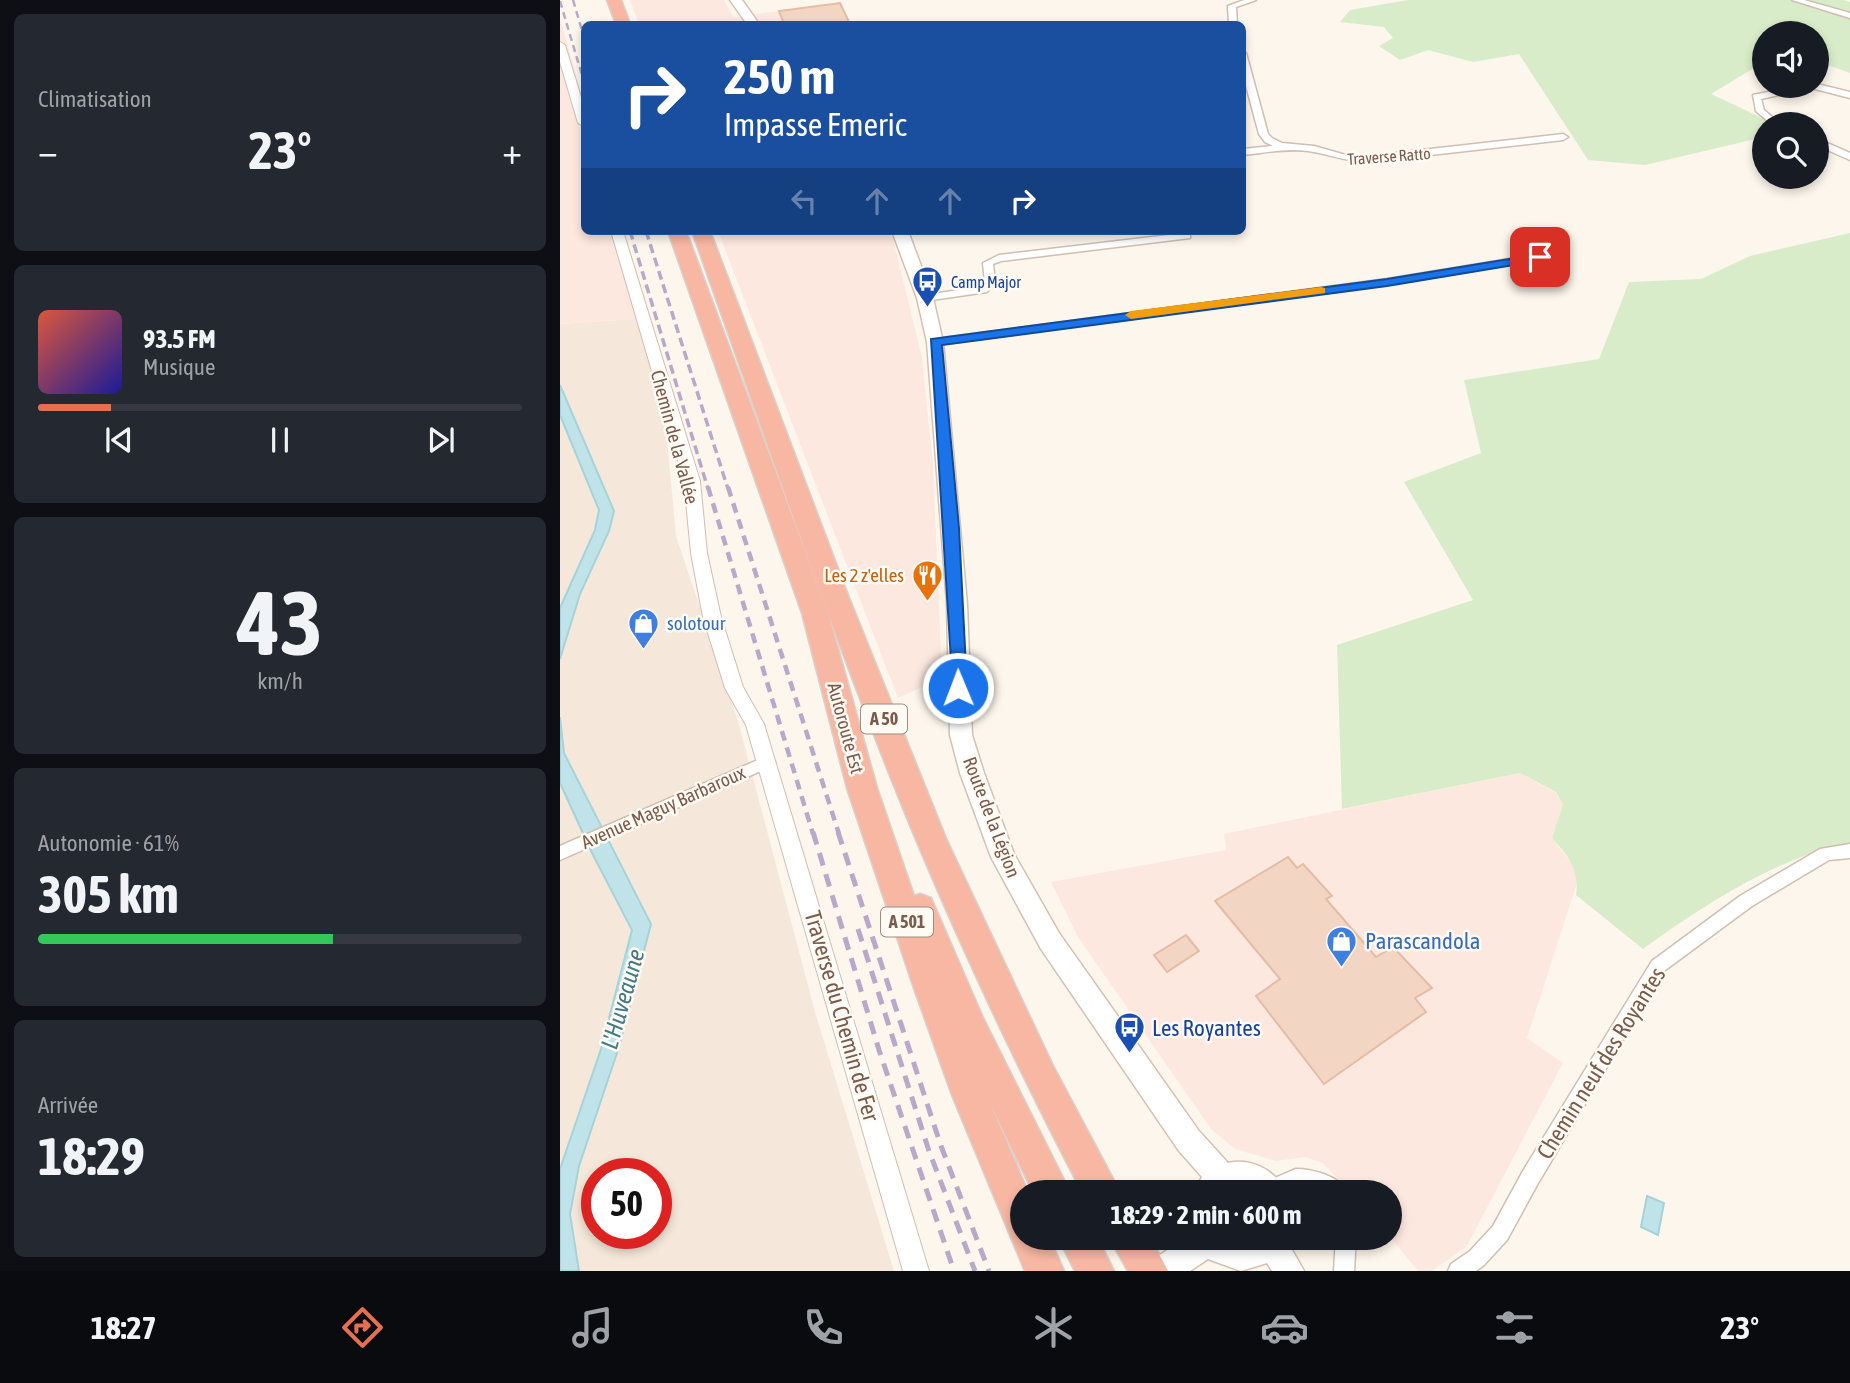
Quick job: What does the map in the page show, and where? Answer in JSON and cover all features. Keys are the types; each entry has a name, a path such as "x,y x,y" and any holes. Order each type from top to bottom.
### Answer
{"highway":[{"path":"614,0 622,21"},
{"name":"Autoroute Est","path":"678,235 815,613 862,788 926,976 969,1095 1010,1193"},
{"name":"Autoroute Est","path":"702,235 876,698 955,898 995,989 1051,1103 1095,1180"},
{"name":"A 50","path":"815,613 927,927 970,1027 1046,1180"},
{"path":"1035,1250 1045,1271"},
{"path":"1084,1250 1095,1271"}],"main road":[{"path":"736,0 751,21"},
{"name":"Route de la Légion","path":"901,235 925,298 935,342 956,592 961,735 972,773 1003,857 1050,941 1189,1141 1212,1180"},
{"path":"1231,1180 1247,1175 1254,1180"},
{"path":"1144,1257 1169,1250"},
{"path":"1222,1250 1227,1254 1242,1256 1261,1250"},
{"path":"1278,1250 1289,1271"}],"street":[{"path":"1233,21 1232,6 1252,0"},
{"path":"1796,0 1850,16"},
{"path":"560,45 581,113"},
{"name":"Traverse Ratto","path":"1246,68 1264,134 1272,143 1289,148 1311,149 1342,160 1563,137"},
{"path":"1829,90 1850,95"},
{"path":"1829,147 1850,157"},
{"path":"1246,152 1289,148"},
{"name":"Chemin de la Vallée","path":"618,235 692,481 699,552 712,617 734,688 755,724 767,761"},
{"path":"925,298 984,290 990,283 988,263 999,258 1186,236"},
{"path":"935,342 1387,282 1540,257"},
{"name":"Avenue Maguy Barbaroux","path":"560,853 767,761"},
{"name":"Traverse du Chemin de Fer","path":"767,761 916,1271"},
{"name":"Chemin neuf des Royantes","path":"1458,1271 1477,1258 1500,1233 1530,1178 1658,966 1746,901 1826,854 1850,851"},
{"path":"1287,1180 1316,1180"},
{"path":"1345,1271 1346,1250"}],"shaded area":[{"path":"630,0 724,0 733,17 840,3 849,21 638,21"},
{"path":"560,19 581,92 581,235 623,235 648,318 560,324"},
{"path":"720,235 891,235 893,239 922,358 933,465 942,678 898,698"},
{"path":"648,318 666,428 676,536 738,721 815,1012 894,1271 560,1271 560,324"},
{"path":"1520,773 1556,793 1563,804 1552,838 1574,867 1578,880 1527,1038 1563,1063 1467,1246 1432,1271 1418,1271 1401,1250 1402,1180 1339,1180 1323,1163 1305,1157 1276,1161 1235,1149 1211,1129 1078,937 1051,882 1226,850 1224,834"}],"green space":[{"path":"1408,0 1843,0 1850,2 1850,73 1829,65 1829,21 1752,21 1752,69 1711,94 1752,113 1752,140 1645,165 1588,160 1519,54 1473,62 1428,50 1400,60 1379,46 1393,38 1384,27 1340,22 1350,10"},
{"path":"1850,233 1850,843 1796,859 1769,871 1715,900 1643,949 1576,895 1576,878 1572,864 1552,838 1563,804 1556,792 1520,773 1342,809 1337,645 1473,600 1404,482 1481,453 1464,380 1599,359 1629,282 1701,279 1750,256"}],"water":[{"path":"560,385 614,511 609,531 580,594 560,659 560,608 595,530 599,510 560,415"},
{"name":"L'Huveaune","path":"560,717 564,753 651,924 619,1047 579,1166 570,1214 579,1271 560,1271 560,1169 601,1049 632,930 560,783"},
{"path":"1647,1196 1664,1203 1658,1235 1641,1227"}],"building":[{"path":"840,3 849,21 783,21 779,11"},
{"name":"Parascandola","path":"1288,857 1297,868 1303,864 1332,896 1326,899 1376,957 1393,947 1432,988 1415,998 1426,1012 1324,1084 1256,996 1280,979 1215,901"},
{"path":"1186,935 1199,951 1167,972 1154,955"}],"railway":[{"path":"573,0 581,27"},
{"path":"560,1 581,72"},
{"path":"631,235 708,489"},
{"path":"647,235 728,489"},
{"path":"708,487 813,834"},
{"path":"728,487 839,834"},
{"path":"813,832 879,1050 954,1271"},
{"path":"838,832 941,1146 989,1271"},
{"path":"858,929 929,1151 975,1271"}],"slow traffic":[{"path":"1131,315 1321,290"}],"place":[{"name":"Camp Major","path":"928,309"},
{"name":"Les 2 z'elles","path":"927,602"},
{"name":"solotour","path":"644,650"},
{"name":"Parascandola","path":"1342,968"},
{"name":"Les Royantes","path":"1129,1055"}],"route":[{"path":"958,688 957,604 952,528 935,342 1387,282 1540,257"}]}
